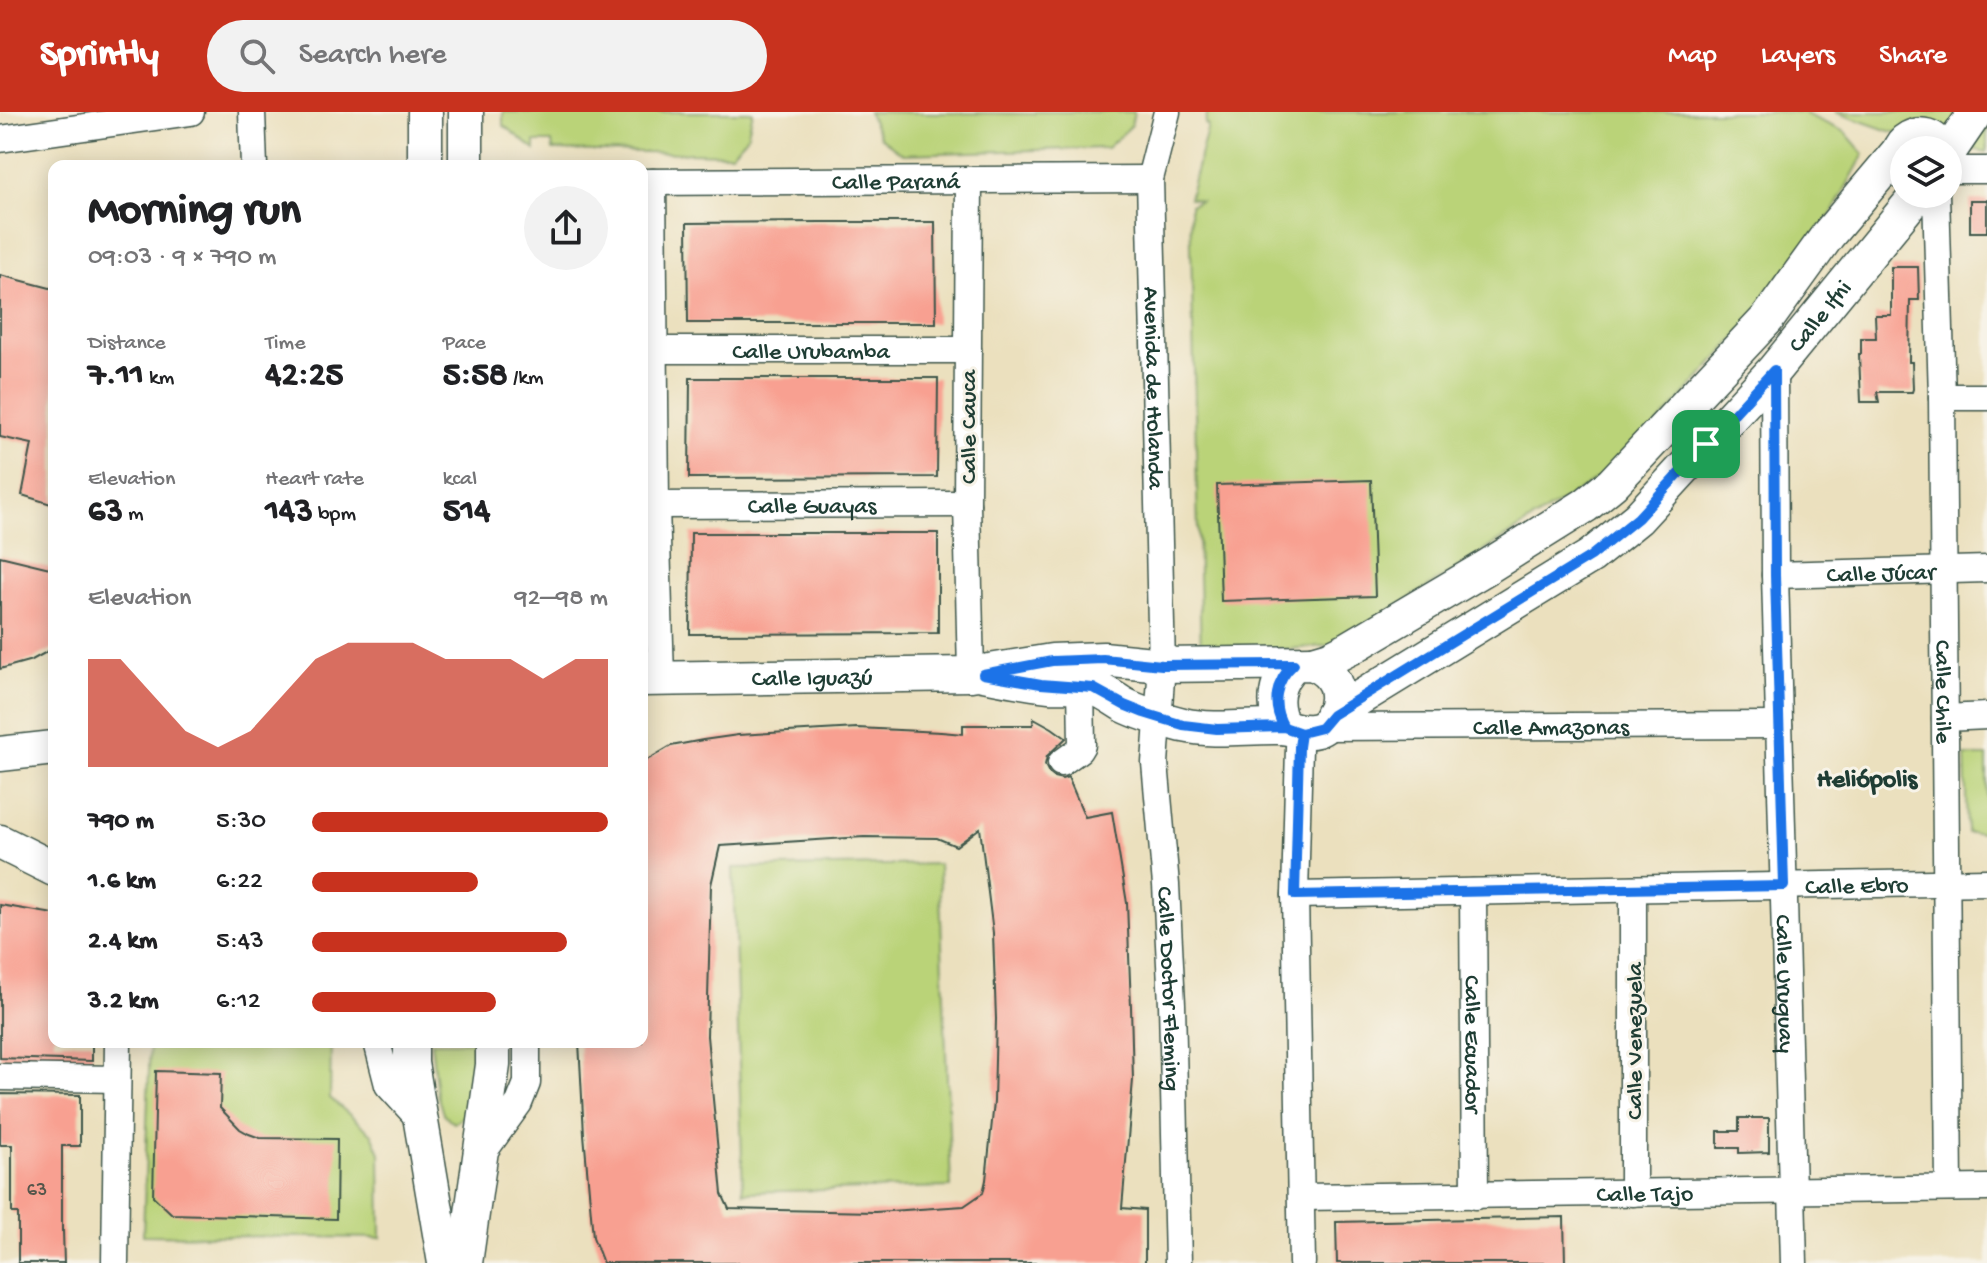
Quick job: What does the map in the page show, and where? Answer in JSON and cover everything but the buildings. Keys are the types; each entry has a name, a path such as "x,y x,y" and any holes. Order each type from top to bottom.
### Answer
{"main road":[{"path":"425,112 425,160"},
{"path":"466,112 466,160"},
{"path":"1932,136 1945,112"},
{"path":"1944,136 1976,112"},
{"name":"Calle Ifni","path":"1303,663 1330,658 1350,648 1586,505 1612,484 1768,318 1828,235 1890,181"},
{"name":"Calle Ifni","path":"1310,725 1591,556 1638,518 1774,370 1907,208"},
{"name":"Calle Iguazú","path":"652,678 977,674 1052,661 1103,659 1162,665 1303,663"},
{"path":"1303,663 1329,673 1337,697 1310,725 1277,710 1277,690 1281,678 1303,663"},
{"name":"Calle Iguazú","path":"977,674 1093,688 1124,705 1183,725 1217,729 1310,725"},
{"path":"0,754 48,749"},
{"path":"0,842 48,866"},
{"path":"411,1048 445,1263"},
{"path":"465,1263 493,1048"}],"street":[{"path":"0,139 191,112"},
{"path":"252,112 254,160"},
{"name":"Avenida de Holanda","path":"1158,717 1162,665 1150,179 1167,112"},
{"path":"1962,170 1987,170"},
{"name":"Calle Paraná","path":"648,182 1150,179"},
{"name":"Calle Cauca","path":"969,180 967,504 977,674"},
{"path":"648,203 655,350 656,505 652,678"},
{"name":"Calle Chile","path":"1936,208 1942,397 1949,1188"},
{"name":"Calle Urubamba","path":"655,350 968,350"},
{"name":"Calle Uruguay","path":"1774,370 1775,575 1794,1263"},
{"path":"1942,397 1987,397"},
{"name":"Calle Guayas","path":"656,505 967,504"},
{"name":"Calle Júcar","path":"1775,575 1987,569"},
{"path":"1061,763 1082,745 1081,686"},
{"path":"1945,718 1987,716"},
{"name":"Calle Doctor Fleming","path":"1158,717 1155,763 1172,1004 1178,1263"},
{"path":"1302,1263 1295,895 1299,747 1310,725"},
{"name":"Calle Amazonas","path":"1310,725 1779,725"},
{"name":"Calle Ebro","path":"1295,895 1987,882"},
{"name":"Calle Venezuela","path":"1633,889 1633,1193"},
{"name":"Calle Ecuador","path":"1473,892 1475,1196"},
{"path":"115,1263 118,1048"},
{"path":"379,1048 388,1085 421,1121"},
{"path":"480,1157 519,1103 527,1083 527,1048"},
{"path":"0,1077 117,1079"},
{"name":"Calle Tajo","path":"1301,1197 1987,1188"}],"green space":[{"path":"503,112 753,112 747,137 731,154 553,150 552,142 535,142 535,150 503,125"},
{"path":"868,112 1134,112 1131,126 1107,148 903,154 880,137"},
{"path":"1208,112 1801,112 1845,132 1864,154 1831,215 1758,314 1623,462 1337,645 1201,656 1190,205 1200,201 1189,198 1208,126 1205,124"},
{"path":"1835,112 1987,112 1987,152 1962,147 1962,136 1912,136"},
{"path":"1965,756 1987,756 1987,833 1967,833"},
{"path":"939,864 951,1187 743,1192 733,868"},
{"path":"150,1048 331,1048 330,1098 372,1134 380,1153 381,1238 143,1235"},
{"path":"432,1048 478,1048 469,1113 454,1123 443,1114 437,1094"}],"district":[{"name":"Heliópolis","path":"1867,777"}],"route":[{"path":"1706,444 1638,518 1591,556 1332,715 1326,724 1316,730 1301,733 1284,727 1217,729 1183,725 1124,705 1093,688 1041,684 983,674 1052,661 1103,659 1162,665 1294,664 1281,678 1276,699 1278,717 1284,727 1301,733 1295,895 1784,886 1775,575 1774,370 1706,444"}]}
